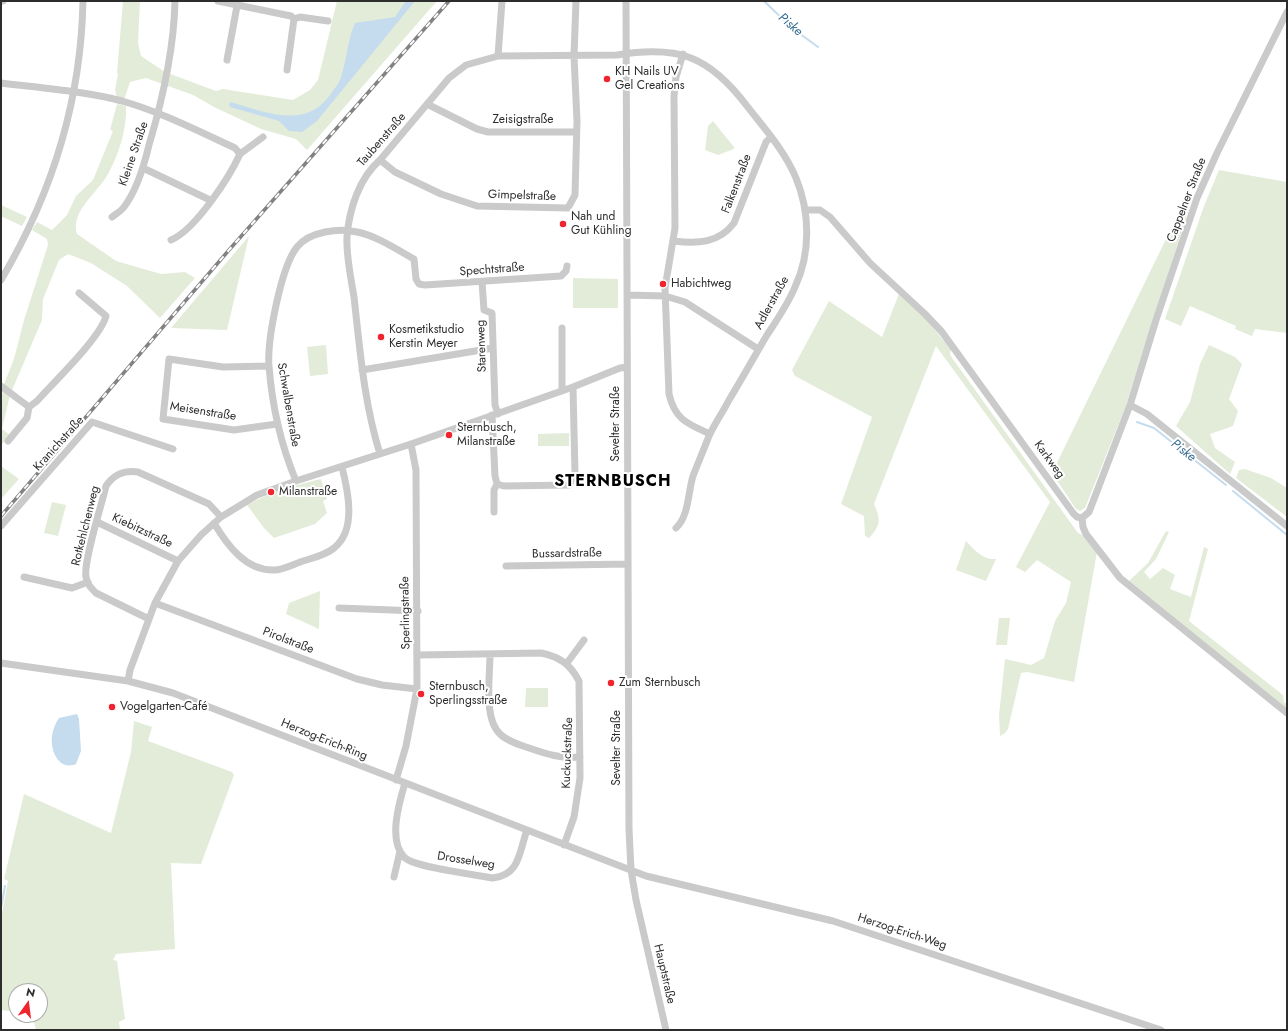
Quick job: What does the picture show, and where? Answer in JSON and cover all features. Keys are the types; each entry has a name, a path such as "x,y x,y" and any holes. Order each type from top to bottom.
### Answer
{"street":[{"path":"1,280 31,225 49,184 64,137 74,92 83,1"},
{"name":"Kleine Straße","path":"112,217 123,208 143,168 166,78 174,20 175,1"},
{"path":"218,1 236,6 291,16 294,19"},
{"path":"498,56 502,1"},
{"name":"Gimpelstraße","path":"380,160 395,172 428,188 452,199 477,206 568,208 575,195 576,132 574,56 576,1"},
{"name":"Sevelter Straße","path":"626,1 628,821 631,870 641,923"},
{"path":"226,60 236,6"},
{"name":"Cappelner Straße","path":"1082,518 1089,512 1130,405 1156,320 1197,198 1217,153 1287,12"},
{"path":"294,19 300,17 328,21"},
{"path":"287,70 294,19"},
{"name":"Taubenstraße","path":"380,454 371,426 362,370 347,239 355,202 364,177 371,167 380,160 427,104 458,70 466,65 498,56 574,56 626,53"},
{"name":"Adlerstraße","path":"626,53 683,54 698,59 720,75 742,100 786,159 795,177 805,210 807,227 806,250 800,275 790,298 758,349 710,434 693,477 682,523 676,528"},
{"path":"683,54 676,77 674,96 674,241 665,296 669,394 672,406 677,415 683,421 710,434"},
{"name":"Kleine Straße","path":"1,83 74,92 121,101 158,114"},
{"name":"Zeisigstraße","path":"427,104 477,129 488,132 576,132"},
{"path":"158,114 235,148 240,154"},
{"name":"Falkenstraße","path":"674,241 703,242 718,238 728,231 734,222 766,142 771,137"},
{"path":"171,240 180,236 210,200 216,195 240,154 264,138"},
{"path":"143,168 210,200"},
{"name":"Karkweg","path":"805,210 820,210 830,217 876,269 925,314 942,332 1073,513 1077,517 1082,518"},
{"name":"Schwalbenstraße","path":"296,481 285,455 278,424 269,366 271,327 282,284 298,246 311,236 322,233 348,231 369,235 414,259 416,279"},
{"name":"Spechtstraße","path":"416,279 419,284 425,285 561,276 566,271 567,266"},
{"name":"Starenweg","path":"482,282 484,310 492,313 496,405 495,476 497,484 494,490 494,512"},
{"path":"8,441 27,418 29,407 37,401 91,341 104,321 106,316 103,312 79,293"},
{"path":"627,295 674,297 685,302 758,349"},
{"path":"562,328 562,391"},
{"path":"362,370 493,348"},
{"name":"Meisenstraße","path":"269,366 224,367 169,360 163,419 234,430 278,424"},
{"path":"128,681 155,603 178,561 201,535 221,517 257,495 411,444 574,387 620,368 627,367"},
{"path":"1,386 29,407"},
{"path":"497,484 504,486 569,485 573,480 575,474 574,387"},
{"path":"1130,405 1147,414 1287,526"},
{"name":"Kranichstraße","path":"1,526 92,422 173,448"},
{"name":"Sperlingstraße","path":"396,780 406,746 417,688 418,611 416,470 411,444"},
{"path":"214,524 222,537 243,560 255,567 275,570 322,554 334,548 343,538 348,525 349,501 342,467"},
{"name":"Rotkehlchenweg","path":"149,619 103,597 90,587 88,582 86,565 106,486 110,480 119,473 132,471 209,504 221,517"},
{"path":"1082,518 1082,527 1086,534 1120,578 1287,713"},
{"name":"Kiebitzstraße","path":"97,522 178,561"},
{"name":"Bussardstraße","path":"506,566 628,564"},
{"path":"24,577 72,588 88,582"},
{"name":"Pirolstraße","path":"155,603 357,679 382,685 417,688"},
{"path":"339,608 418,611"},
{"path":"418,655 541,653 555,656 567,663 584,640"},
{"path":"490,655 489,715 500,734 507,740 543,753 558,757 580,757"},
{"name":"Herzog-Erich-Ring","path":"1,663 128,681 173,693 405,784 631,870"},
{"name":"Kuckuckstraße","path":"564,845 574,817 580,778 579,680 567,663"},
{"path":"394,877 400,851 396,838 396,822 405,784"},
{"name":"Drosselweg","path":"400,851 405,859 419,864 493,878 504,877 512,871 517,861 527,830"},
{"name":"Herzog-Erich-Weg","path":"631,870 708,892 802,912 833,921 1161,1030"},
{"name":"Hauptstraße","path":"641,923 666,1030"}],"green space":[{"path":"123,1 140,1 138,43 141,56 165,72 216,91 223,89 293,100 310,90 318,80 337,1 437,1 307,150 296,139 261,129 216,108 193,95 146,78 130,82 124,100 117,98 115,90 118,74"},
{"path":"117,104 126,106 122,141 108,174 81,210 77,218 77,234 116,261 161,274 185,272 195,278 160,318 127,286 91,263 68,254 59,260 43,299 42,320 10,395 2,429 10,435 1,445 1,402 4,384 14,359 24,320 48,245 47,239 32,230 37,222 52,230 67,215 76,196 93,180 113,131 110,130"},
{"path":"713,121 734,149 718,155 705,150 708,126"},
{"path":"1219,170 1287,182 1287,333 1255,329 1252,336 1235,329 1236,326 1190,306 1181,326 1165,319 1204,206"},
{"path":"1193,196 1125,408 1085,508 1080,511 1076,509 1052,473 1186,198"},
{"path":"1,205 27,217 22,226 3,217 1,218"},
{"path":"249,236 227,330 171,328"},
{"path":"573,278 618,279 618,308 573,308"},
{"path":"899,294 923,316 951,349 950,355 1078,533 1084,536 1097,552 1074,682 1027,672 1021,673 1008,729 1000,736 999,715 1005,659 1031,665 1044,658 1055,621 1066,603 1071,582 1037,560 1025,572 1016,567 1050,502 936,346 874,504 879,518 878,526 869,538 865,536 864,516 841,504 872,417 795,376 792,370 829,301 882,337"},
{"path":"326,345 328,374 310,376 307,347"},
{"path":"1209,345 1235,357 1242,364 1229,399 1238,411 1233,426 1210,434 1215,448 1235,462 1230,474 1176,426 1190,402 1200,364"},
{"path":"569,433 569,446 538,446 538,434"},
{"path":"1,466 19,479 1,499"},
{"path":"1245,469 1271,478 1287,488 1287,517 1236,478 1239,470"},
{"path":"321,479 327,499 323,501 327,513 315,524 274,538 264,528 247,505 293,486"},
{"path":"52,502 66,505 58,536 44,533"},
{"path":"1166,531 1169,532 1156,559 1144,572 1150,579 1163,568 1175,575 1170,589 1191,597 1204,547 1208,549 1189,621 1283,695 1284,702 1287,704 1287,709 1129,581 1148,563"},
{"path":"966,541 983,556 996,559 986,581 956,570"},
{"path":"320,591 319,629 286,614 289,603"},
{"path":"999,618 1010,618 1007,645 996,645"},
{"path":"526,688 548,688 548,707 525,707"},
{"path":"134,721 152,727 148,741 232,772 234,775 201,864 171,863 175,949 116,954 113,960 117,961 125,1019 119,1022 120,1030 36,1030 34,1023 48,1023 48,983 8,983 8,1011 1,1010 1,919 8,881 4,879 24,794 111,833 131,752"}],"water":[{"path":"406,1 415,1 317,121 302,132 289,131 279,121 230,107 229,104 231,102 271,113 297,115 309,112 320,106 330,95 340,80 350,37 355,23 395,17"},
{"path":"77,714 79,719 81,751 76,764 65,765 60,762 54,753 52,742 53,731 59,718"}],"waterway":[{"name":"Piske","path":"764,1 792,28 818,47"},
{"name":"Piske","path":"1137,422 1154,428 1226,485"},
{"name":"Piske","path":"1233,491 1287,535"},
{"path":"1,908 5,886"}],"railway":[{"path":"1,516 229,250 449,1"}],"place":[{"name":"KH Nails UV Gel Creations","path":"607,79"},
{"name":"Nah und Gut Kühling","path":"563,224"},
{"name":"Habichtweg","path":"663,284"},
{"name":"Kosmetikstudio Kerstin Meyer","path":"381,337"},
{"name":"Sternbusch, Milanstraße","path":"449,435"},
{"name":"Milanstraße","path":"271,492"},
{"name":"Zum Sternbusch","path":"611,683"},
{"name":"Sternbusch, Sperlingsstraße","path":"421,694"},
{"name":"Vogelgarten-Café","path":"112,707"}],"district":[{"name":"STERNBUSCH","path":"613,482"}]}
